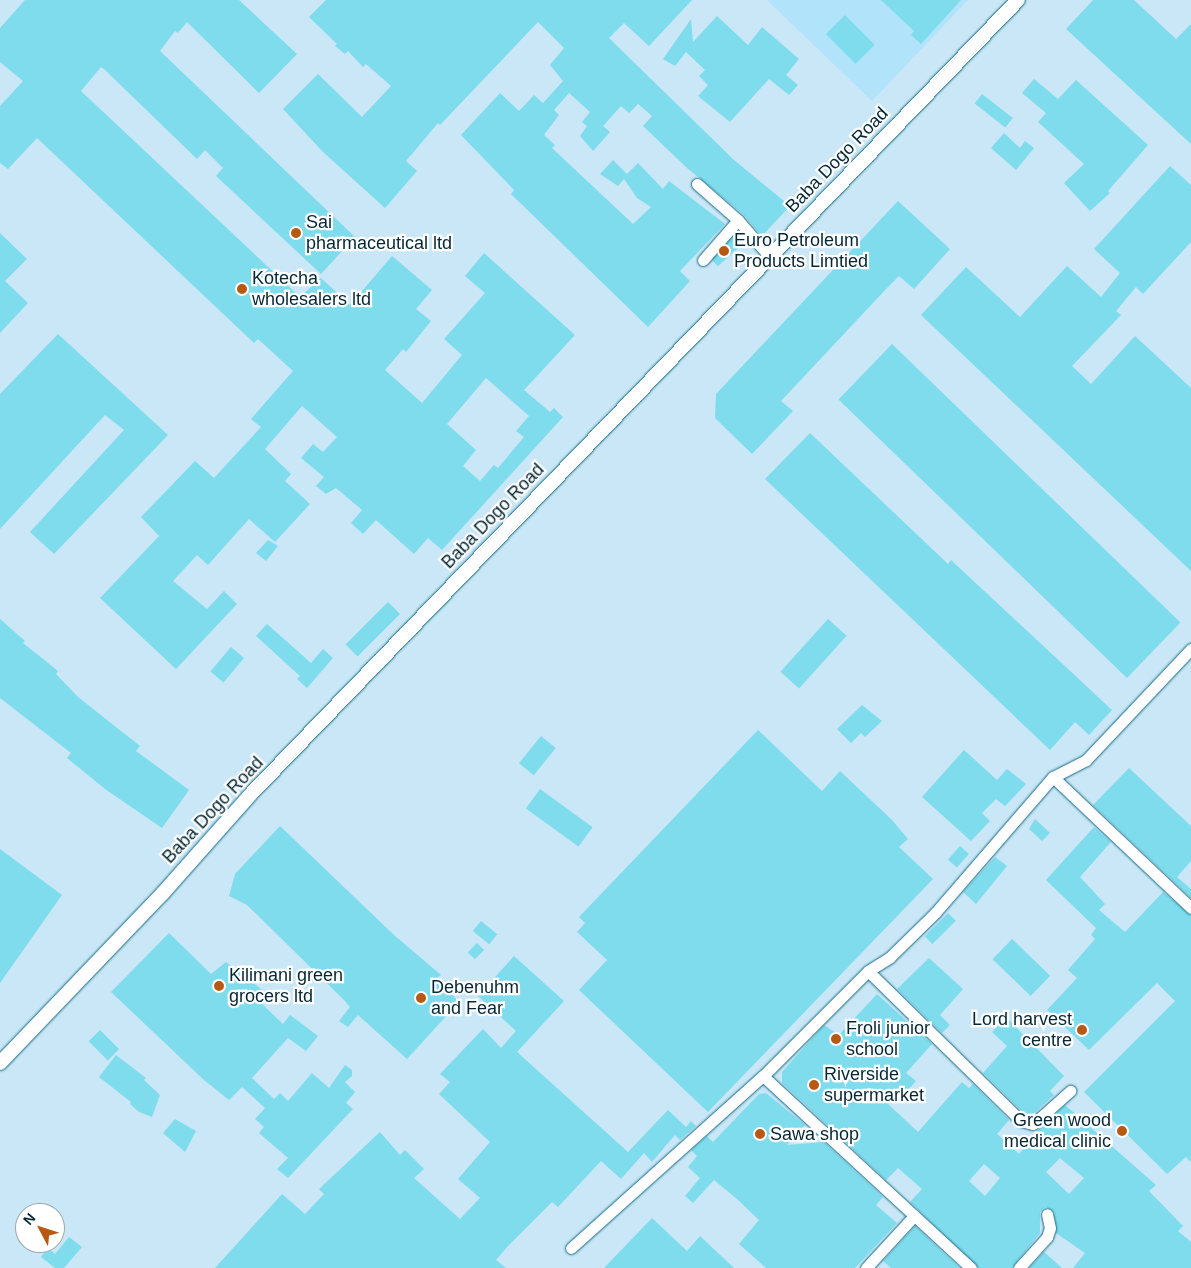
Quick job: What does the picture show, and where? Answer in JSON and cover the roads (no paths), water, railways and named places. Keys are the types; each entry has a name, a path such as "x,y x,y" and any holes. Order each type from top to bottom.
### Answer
{"street":[{"name":"Baba Dogo Road","path":"0,1063 163,893 250,795 1018,0"},
{"path":"697,184 738,220 770,257"},
{"path":"703,260 738,220"},
{"path":"571,1248 763,1076 868,971 890,957 935,913 1053,777 1086,760 1191,649"},
{"path":"1053,777 1191,908"},
{"path":"868,971 1021,1121 1033,1124 1070,1091"},
{"path":"763,1076 971,1268"},
{"path":"1018,1268 1047,1237 1050,1228 1047,1214"},
{"path":"866,1268 914,1216"}],"place":[{"name":"Sai pharmaceutical ltd","path":"296,233"},
{"name":"Euro Petroleum Products Limtied","path":"724,251"},
{"name":"Kotecha wholesalers ltd","path":"242,289"},
{"name":"Kilimani green grocers ltd","path":"219,986"},
{"name":"Debenuhm and Fear","path":"421,998"},
{"name":"Lord harvest centre","path":"1082,1030"},
{"name":"Froli junior school","path":"836,1039"},
{"name":"Riverside supermarket","path":"814,1085"},
{"name":"Green wood medical clinic","path":"1122,1131"},
{"name":"Sawa shop","path":"760,1134"}]}
